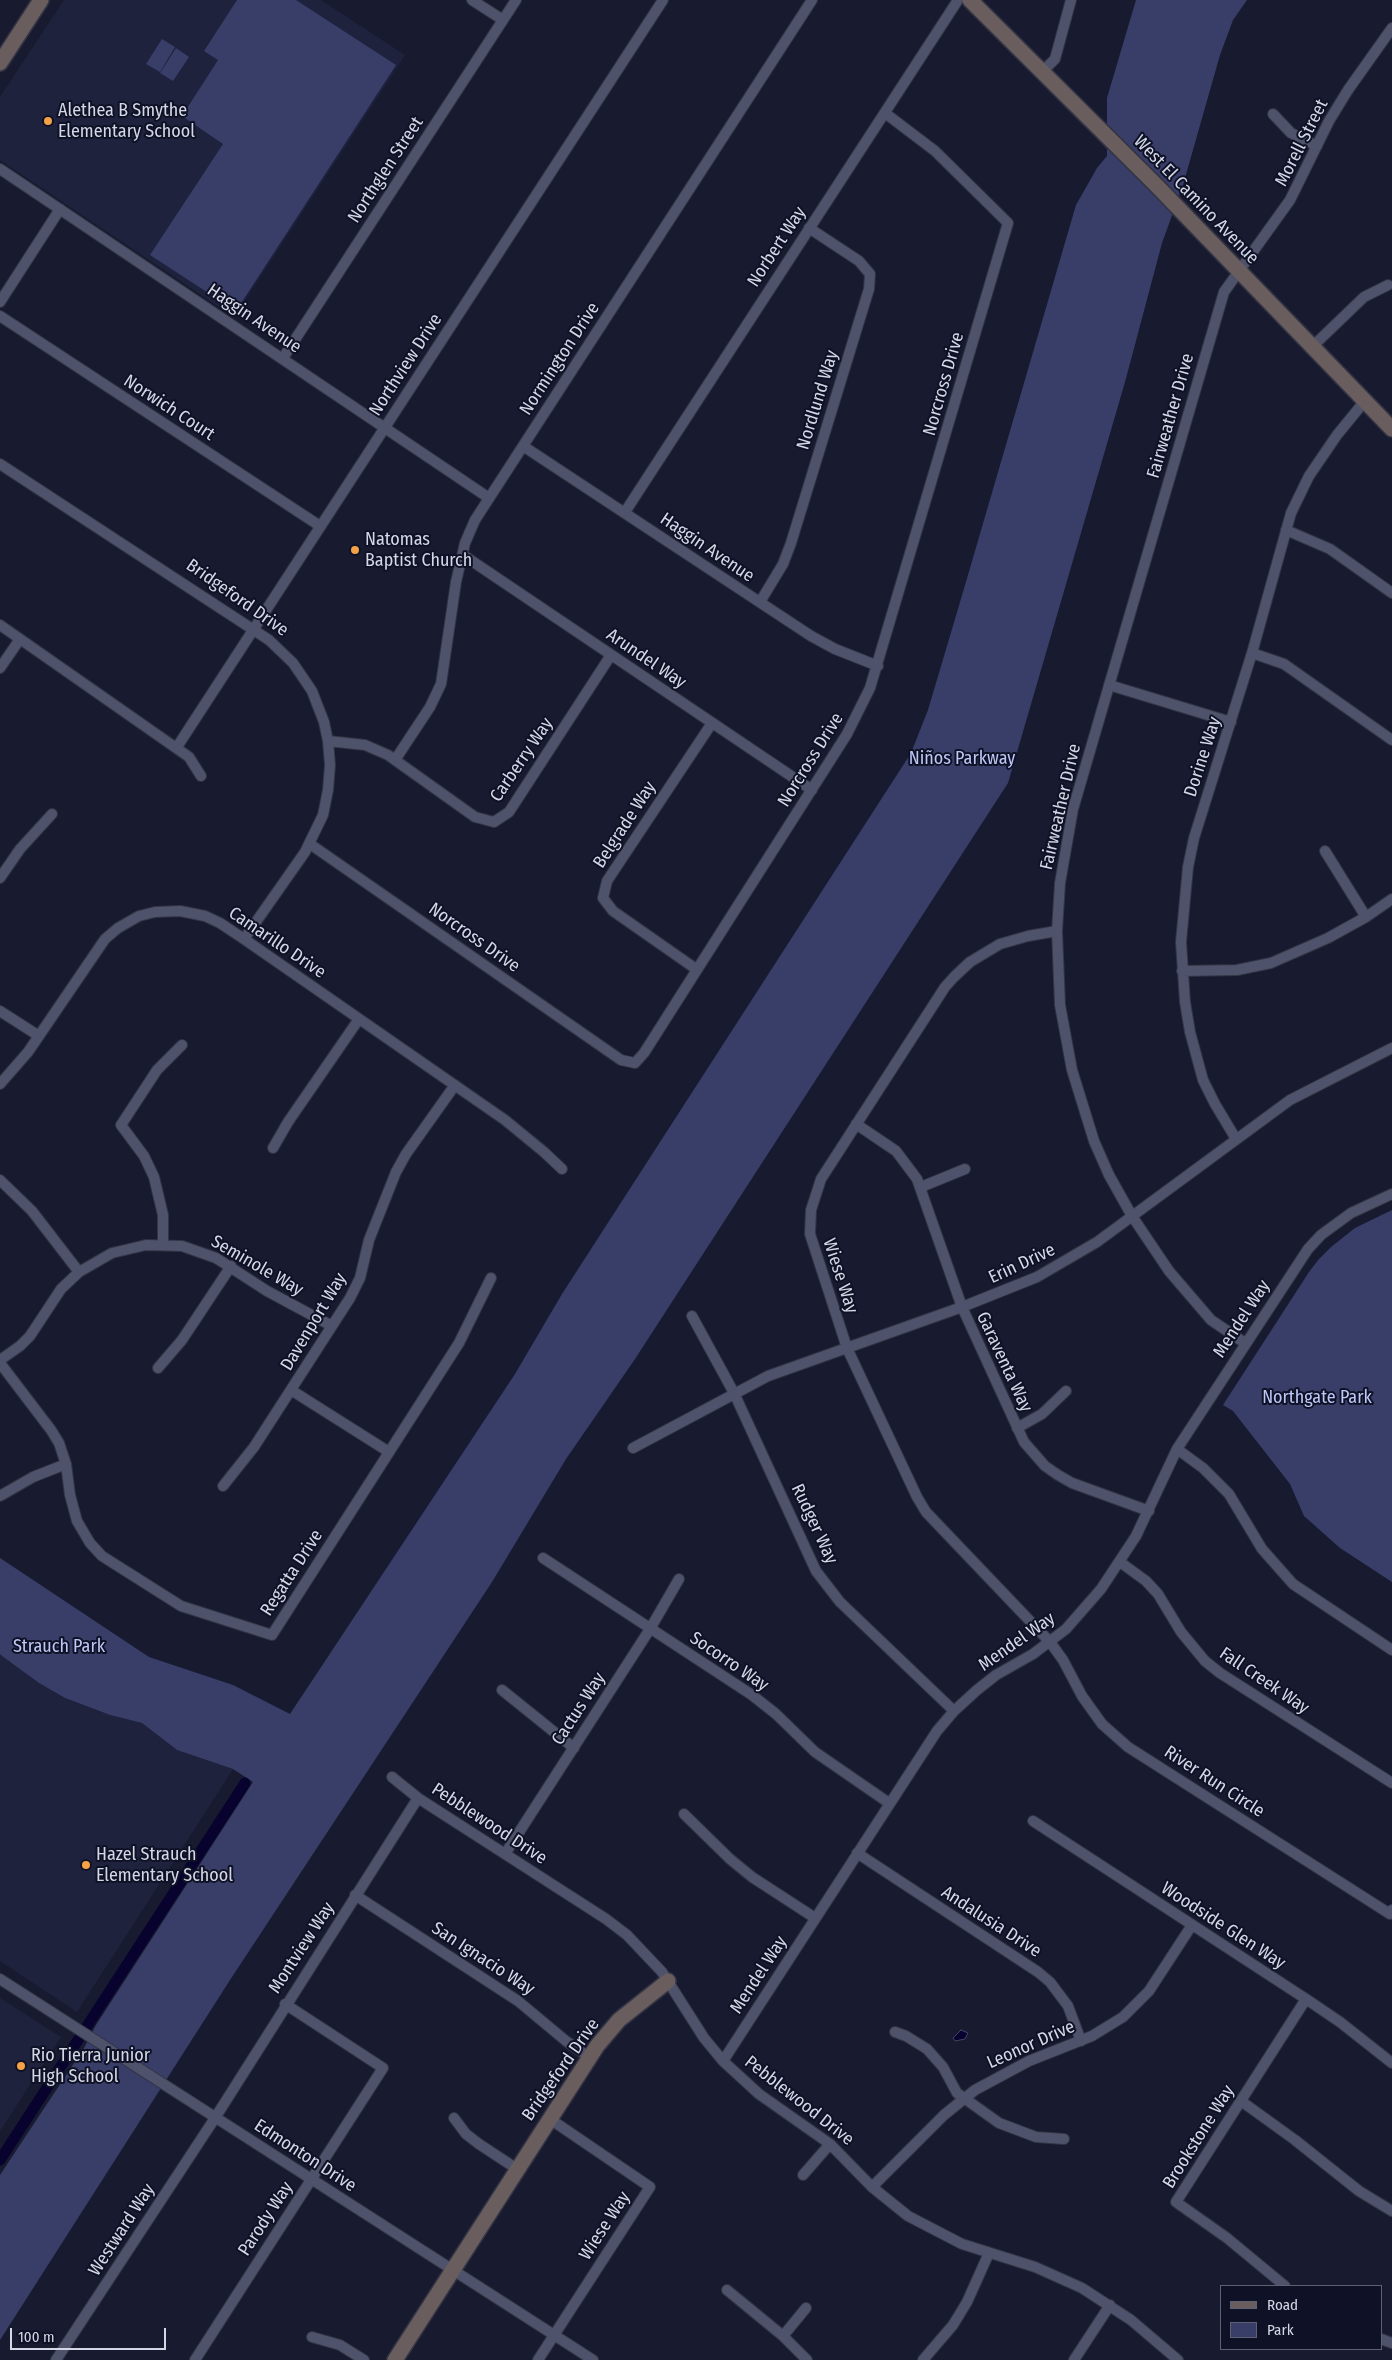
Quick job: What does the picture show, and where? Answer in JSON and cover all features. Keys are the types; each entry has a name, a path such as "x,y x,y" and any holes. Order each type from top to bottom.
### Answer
{"main road":[{"path":"0,63 41,0"},
{"name":"West El Camino Avenue","path":"970,0 1156,185 1238,272 1392,429"},
{"name":"Bridgeford Drive","path":"395,2360 589,2057 619,2020 668,1981"}],"street":[{"path":"472,0 503,20"},
{"name":"Northglen Street","path":"283,358 516,0"},
{"name":"Northview Drive","path":"176,747 663,0"},
{"name":"Normington Drive","path":"396,760 430,707 441,684 456,582 465,543 475,520 812,0"},
{"name":"Norbert Way","path":"625,512 958,0"},
{"path":"1043,72 1055,59 1071,0"},
{"name":"Morell Street","path":"1238,272 1266,236 1290,200 1348,90 1392,28"},
{"name":"Norcross Drive","path":"310,844 621,1060 634,1063 644,1053 848,734 867,696 878,666 1008,223 935,151 884,113"},
{"path":"1273,114 1291,133 1317,146"},
{"name":"Haggin Avenue","path":"0,169 489,498"},
{"path":"0,302 60,209"},
{"name":"Nordlund Way","path":"760,602 779,571 791,543 869,289 870,274 859,261 809,228"},
{"name":"Fairweather Drive","path":"1238,272 1224,292 1069,828 1060,883 1057,931 1060,1005 1072,1070 1094,1141 1132,1216 1169,1271 1211,1320 1245,1344"},
{"path":"1312,347 1358,302 1377,289 1388,286"},
{"name":"Norwich Court","path":"0,316 320,526"},
{"name":"Dorine Way","path":"1236,1139 1215,1104 1195,1054 1185,1002 1182,971 1182,904 1188,867 1194,838 1252,653 1291,513 1309,476 1364,402"},
{"name":"Haggin Avenue","path":"523,446 811,636 835,649 878,666"},
{"name":"Bridgeford Drive","path":"0,464 254,629 282,651 303,676 319,706 328,741 330,765 328,790 322,814 310,844 244,939"},
{"path":"1286,530 1330,550 1392,593"},
{"name":"Arundel Way","path":"463,555 812,790"},
{"path":"0,625 176,747 194,762 201,776"},
{"path":"0,668 20,638"},
{"path":"1252,653 1284,664 1392,740"},
{"name":"Carberry Way","path":"328,741 365,745 396,760 475,817 494,822 509,812 610,654"},
{"path":"1109,685 1231,722"},
{"name":"Belgrade Way","path":"696,969 613,911 602,898 607,881 712,723"},
{"path":"0,878 20,849 52,814"},
{"path":"1325,852 1366,917"},
{"path":"1182,971 1237,970 1271,963 1328,938 1366,917 1392,899"},
{"name":"Camarillo Drive","path":"0,1084 39,1036 94,951 111,933 132,919 164,911 197,913 220,923 455,1085 526,1136 562,1169"},
{"name":"Wiese Way","path":"1050,1642 926,1512 917,1497 847,1348 814,1250 810,1226 812,1202 821,1179 954,977 970,962 1000,944 1028,936 1057,931"},
{"path":"0,1011 39,1036"},
{"path":"273,1148 288,1122 359,1019"},
{"path":"163,1244 163,1215 154,1177 144,1156 121,1125 157,1070 182,1045"},
{"name":"Erin Drive","path":"633,1448 768,1376 962,1307 1037,1277 1097,1242 1290,1100 1392,1048"},
{"name":"Davenport Way","path":"223,1486 254,1447 350,1298 360,1278 369,1240 396,1172 406,1154 455,1085"},
{"name":"Garaventa Way","path":"856,1124 896,1151 908,1164 921,1187 962,1307 1017,1428 1034,1454 1058,1475 1072,1483 1148,1511"},
{"path":"921,1187 965,1169"},
{"path":"0,1180 32,1211 79,1272"},
{"name":"Mendel Way","path":"723,2061 930,1740 954,1711 996,1676 1050,1642 1066,1629 1090,1604 1120,1562 1148,1511 1177,1449 1297,1264 1321,1235 1351,1213 1392,1194"},
{"name":"Seminole Way","path":"0,1361 30,1336 61,1289 79,1272 112,1253 146,1245 163,1244 199,1251 230,1266 267,1291 332,1326"},
{"path":"158,1368 187,1333 230,1266"},
{"name":"Regatta Drive","path":"0,1361 52,1430 66,1464 70,1495 77,1521 90,1543 102,1556 181,1606 272,1635 459,1343 491,1278"},
{"name":"Rudger Way","path":"692,1316 734,1393 816,1571 840,1602 954,1711"},
{"path":"291,1390 389,1452"},
{"path":"1017,1428 1042,1414 1066,1391"},
{"path":"1177,1449 1203,1468 1229,1494 1262,1549 1293,1584 1392,1650"},
{"path":"0,1496 33,1477 66,1464"},
{"name":"Socorro Way","path":"543,1558 752,1695 776,1714 815,1752 890,1803"},
{"name":"Fall Creek Way","path":"1120,1562 1146,1581 1158,1594 1181,1632 1205,1661 1220,1673 1392,1783"},
{"name":"Cactus Way","path":"505,1854 650,1629 679,1580"},
{"name":"River Run Circle","path":"1050,1642 1063,1660 1092,1710 1115,1736 1390,1914 1392,1910"},
{"path":"502,1690 574,1748"},
{"name":"Pebblewood Drive","path":"392,1777 418,1798 627,1935 645,1952 668,1981 704,2038 723,2061 759,2094 830,2144 887,2201 923,2226 962,2244 1035,2266 1059,2276 1110,2305 1131,2320 1178,2360"},
{"name":"Montview Way","path":"215,2118 285,2004 418,1798"},
{"path":"684,1814 745,1871 815,1918"},
{"name":"Woodside Glen Way","path":"1033,1821 1306,1999 1340,2022 1392,2063"},
{"name":"Andalusia Drive","path":"857,1854 1038,1972 1050,1982 1068,2006 1081,2041"},
{"name":"San Ignacio Way","path":"355,1895 518,2001 566,2041 589,2057"},
{"name":"Leonor Drive","path":"872,2187 963,2098 1001,2074 1029,2060 1106,2030 1134,2008 1149,1991 1192,1925"},
{"name":"Edmonton Drive","path":"0,1979 311,2180 453,2268 593,2360"},
{"name":"Brookstone Way","path":"1284,2285 1222,2234 1176,2202 1306,1999"},
{"name":"Parody Way","path":"195,2360 383,2068 285,2004"},
{"path":"894,2032 927,2050 944,2068 957,2093 1007,2127 1036,2137 1064,2139"},
{"path":"1241,2101 1295,2140 1359,2191 1392,2210"},
{"name":"Westward Way","path":"56,2360 215,2118"},
{"path":"454,2118 466,2134 517,2169"},
{"name":"Wiese Way","path":"538,2360 650,2186 550,2118"},
{"path":"803,2175 830,2144"},
{"path":"924,2360 953,2325 967,2302 989,2253"},
{"path":"727,2290 783,2336 807,2360"},
{"path":"1074,2360 1110,2305"},
{"path":"783,2336 806,2308"},
{"path":"312,2337 340,2345 364,2360"}],"shaded area":[{"path":"64,0 321,0 405,55 234,317 0,160 0,97"},
{"name":"Hazel Strauch Elementary School","path":"0,1654 39,1683 65,1698 110,1715 142,1723 177,1750 233,1769 77,2012 0,1961"},
{"name":"Rio Tierra Junior High School","path":"0,1998 61,2037 0,2131"},
{"path":"961,2030 968,2033 965,2039 955,2041 953,2038"}],"green space":[{"path":"237,0 296,0 396,65 236,311 150,255 223,144 182,116 218,60 204,51"},
{"name":"Niños Parkway","path":"1136,0 1247,0 1233,20 1220,55 1183,185 1162,243 1125,382 1008,783 635,1359 566,1459 492,1582 230,1980 0,2340 0,2175 84,2048 96,2025 253,1782 233,1769 177,1750 142,1723 110,1715 65,1698 39,1683 2,1656 0,1654 0,1558 149,1657 233,1685 290,1714 515,1374 562,1294 911,753 928,710 1076,205 1097,168 1107,156 1107,98"},
{"path":"162,39 175,47 160,72 146,64"},
{"path":"176,48 189,57 173,81 160,73"},
{"name":"Northgate Park","path":"1392,1210 1392,1582 1340,1548 1304,1516 1290,1484 1233,1411 1223,1405 1319,1259 1355,1228"}],"waterway":[{"path":"0,2160 245,1783"}],"place":[{"name":"Alethea B Smythe Elementary School","path":"48,121"},
{"name":"Natomas Baptist Church","path":"355,550"},
{"name":"Hazel Strauch Elementary School","path":"86,1865"},
{"name":"Rio Tierra Junior High School","path":"21,2066"}],"park label":[{"name":"Strauch Park","path":"59,1647"}]}
